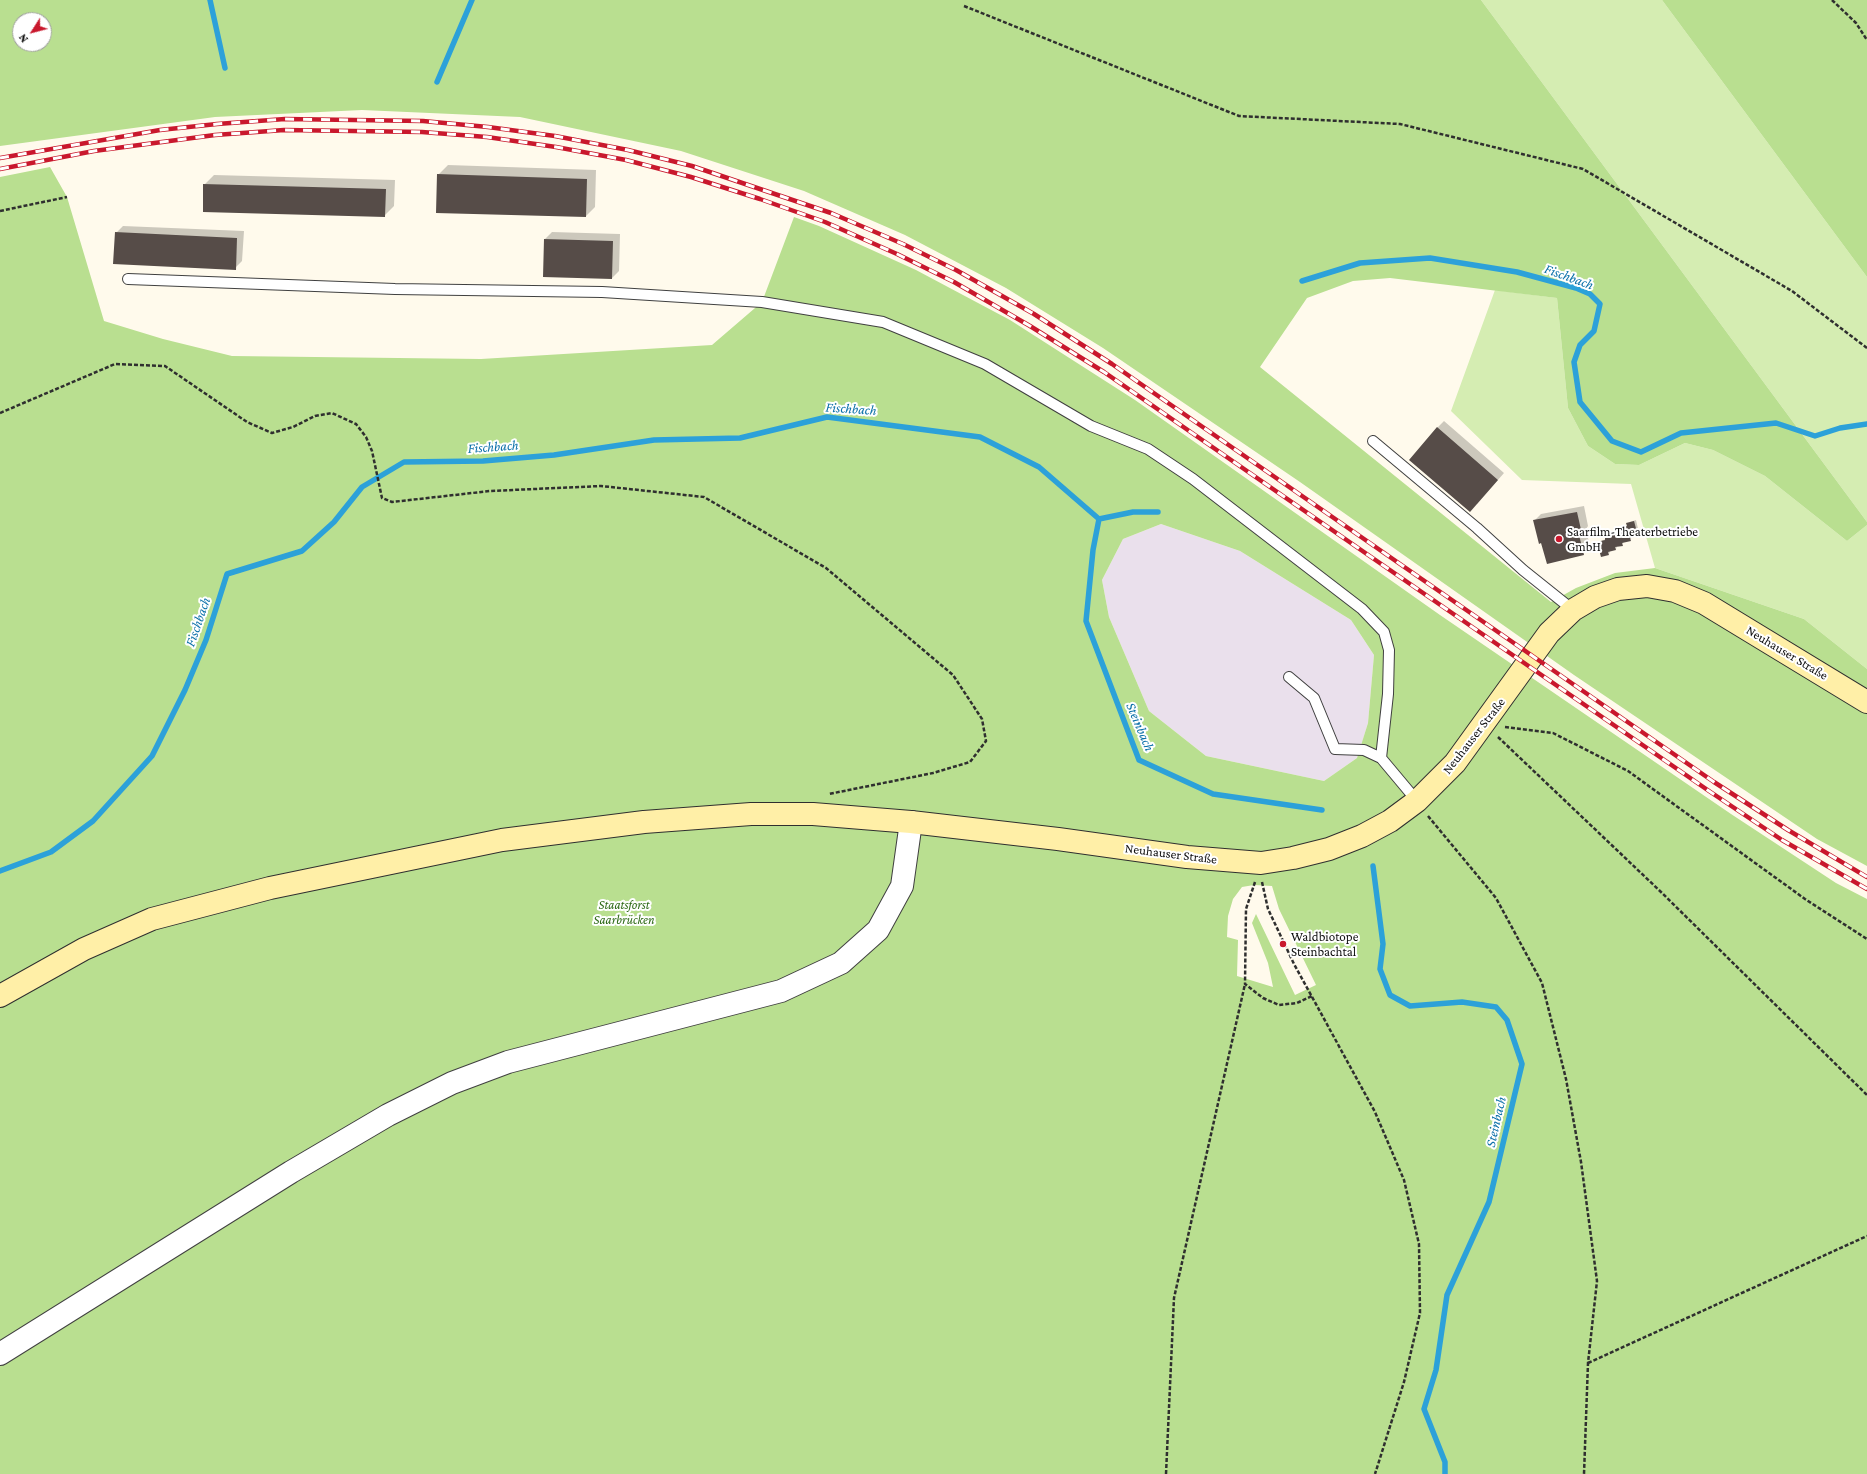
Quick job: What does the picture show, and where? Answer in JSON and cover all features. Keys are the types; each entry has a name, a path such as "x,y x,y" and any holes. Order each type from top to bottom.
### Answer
{"main road":[{"name":"Neuhauser Straße","path":"0,996 84,949 152,919 270,888 502,840 584,829 751,814 825,815 911,822 1058,839 1187,857 1261,863 1301,856 1329,849 1362,836 1390,821 1417,801 1455,764 1549,633 1573,610 1595,597 1618,589 1647,586 1675,591 1704,603 1867,702"}],"street":[{"path":"0,1354 291,1172 388,1115 452,1083 508,1062 781,991 841,963 878,930 902,886 911,822"}],"lane":[{"path":"128,279 395,289 626,293 762,302 883,322 985,364 1090,426 1148,449 1192,479 1362,609 1384,632 1389,650 1388,694 1381,758"},
{"path":"1373,441 1478,528 1523,570 1573,610"},
{"path":"1289,677 1314,698 1334,749 1364,750 1381,758 1417,801"}],"path":[{"path":"1832,0 1856,23 1867,40"},
{"path":"964,6 1239,116 1400,124 1582,169 1792,291 1867,348"},
{"path":"0,211 67,197"},
{"path":"0,413 115,364 165,366 247,422 272,433 293,427 315,416 332,413 356,424 366,437 372,451 382,498 392,502 490,491 601,486 704,497 826,568 953,675 982,718 986,741 970,762 933,773 825,795 825,815"},
{"path":"1484,725 1531,729 1553,733 1628,771 1806,900 1867,939"},
{"path":"1484,725 1661,892 1867,1095"},
{"path":"1435,825 1496,898 1542,984 1566,1079 1577,1140 1597,1281 1588,1364 1584,1474"},
{"path":"1166,1474 1174,1298 1245,984 1246,909 1261,863"},
{"path":"1261,863 1262,885 1268,909 1312,996 1375,1112 1404,1180 1419,1244 1420,1313 1404,1382 1375,1474"},
{"path":"1245,984 1263,998 1280,1005 1297,1003 1312,996"},
{"path":"1588,1364 1867,1236"}],"shaded area":[{"path":"1161,524 1240,551 1351,620 1374,655 1368,723 1357,758 1324,781 1206,756 1149,711 1109,617 1102,580 1123,539"}],"green space":[{"path":"0,0 1481,0 1867,522 1867,525 1847,541 1765,476 1713,450 1685,443 1639,465 1615,464 1588,446 1568,408 1557,298 1390,278 1353,281 1307,298 1260,367 1551,602 1576,588 1615,573 1655,568 1804,619 1867,669 1867,866 1817,839 1574,675 1300,482 1103,348 1006,288 905,235 804,191 681,151 520,117 362,110 215,117 0,146"},
{"path":"1481,0 1662,0 1867,277 1867,522"},
{"path":"1662,0 1867,0 1867,277"},
{"name":"Staatsforst Saarbrücken","path":"50,167 67,197 104,321 163,339 232,356 481,359 712,345 762,302 794,217 819,226 916,270 1010,320 1135,400 1440,615 1731,814 1836,883 1867,899 1867,1474 0,1474 0,177","holes":["1161,524 1240,551 1351,620 1374,655 1368,723 1357,758 1324,781 1206,756 1149,711 1109,617 1102,580 1123,539","1254,885 1272,886 1279,909 1316,985 1295,995 1256,914 1252,923 1268,963 1273,987 1237,976 1238,940 1227,937 1228,916 1233,899 1242,887"]},
{"path":"1495,290 1557,298 1568,408 1588,446 1615,464 1639,465 1685,443 1713,450 1765,476 1847,541 1867,525 1867,669 1804,619 1655,568 1631,484 1522,480 1451,411"}],"building":[{"path":"437,174 587,179 586,217 436,213"},
{"path":"203,184 386,189 385,217 203,212"},
{"path":"115,232 237,238 236,270 113,264"},
{"path":"544,239 613,241 612,279 543,277"},
{"path":"1437,427 1498,480 1470,512 1409,460"},
{"name":"Saarfilm-Theaterbetriebe GmbH","path":"1577,512 1582,534 1579,535 1584,555 1547,564 1541,543 1539,544 1533,520"},
{"path":"1634,521 1638,536 1630,538 1631,541 1622,543 1623,546 1615,547 1616,550 1608,552 1609,555 1601,557 1597,542 1605,540 1605,537 1612,535 1611,532 1620,530 1619,528 1627,526 1626,523"}],"waterway":[{"path":"210,0 225,68"},
{"path":"437,82 472,0"},
{"name":"Fischbach","path":"1302,281 1360,263 1430,258 1517,272 1576,288 1590,294 1600,304 1594,331 1580,345 1574,362 1580,402 1612,441 1641,452 1681,433 1776,423 1815,436 1840,428 1867,424"},
{"name":"Fischbach","path":"0,871 51,852 93,821 152,756 185,690 206,640 227,574 302,551 334,522 362,487 404,462 483,461 554,455 654,440 740,438 827,417 980,437 1039,467 1099,519 1133,512 1158,512"},
{"name":"Steinbach","path":"1099,519 1093,550 1086,621 1139,760 1213,794 1322,810"},
{"name":"Steinbach","path":"1373,866 1383,944 1380,969 1390,995 1410,1006 1462,1002 1496,1007 1507,1020 1522,1064 1489,1202 1447,1295 1436,1370 1424,1409 1445,1462 1445,1474"}],"railway":[{"path":"0,158 160,130 217,124 285,119 423,121 488,127 555,136 628,150 692,166 831,213 903,244 956,270 1034,314 1112,364 1714,782 1788,830 1867,877"},
{"path":"0,169 94,151 215,135 284,130 422,132 487,137 556,147 626,160 691,177 825,222 897,254 954,282 1030,326 1104,372 1709,791 1782,840 1867,889"}],"place":[{"name":"Saarfilm-Theaterbetriebe GmbH","path":"1559,539"},
{"name":"Waldbiotope Steinbachtal","path":"1283,944"}]}
